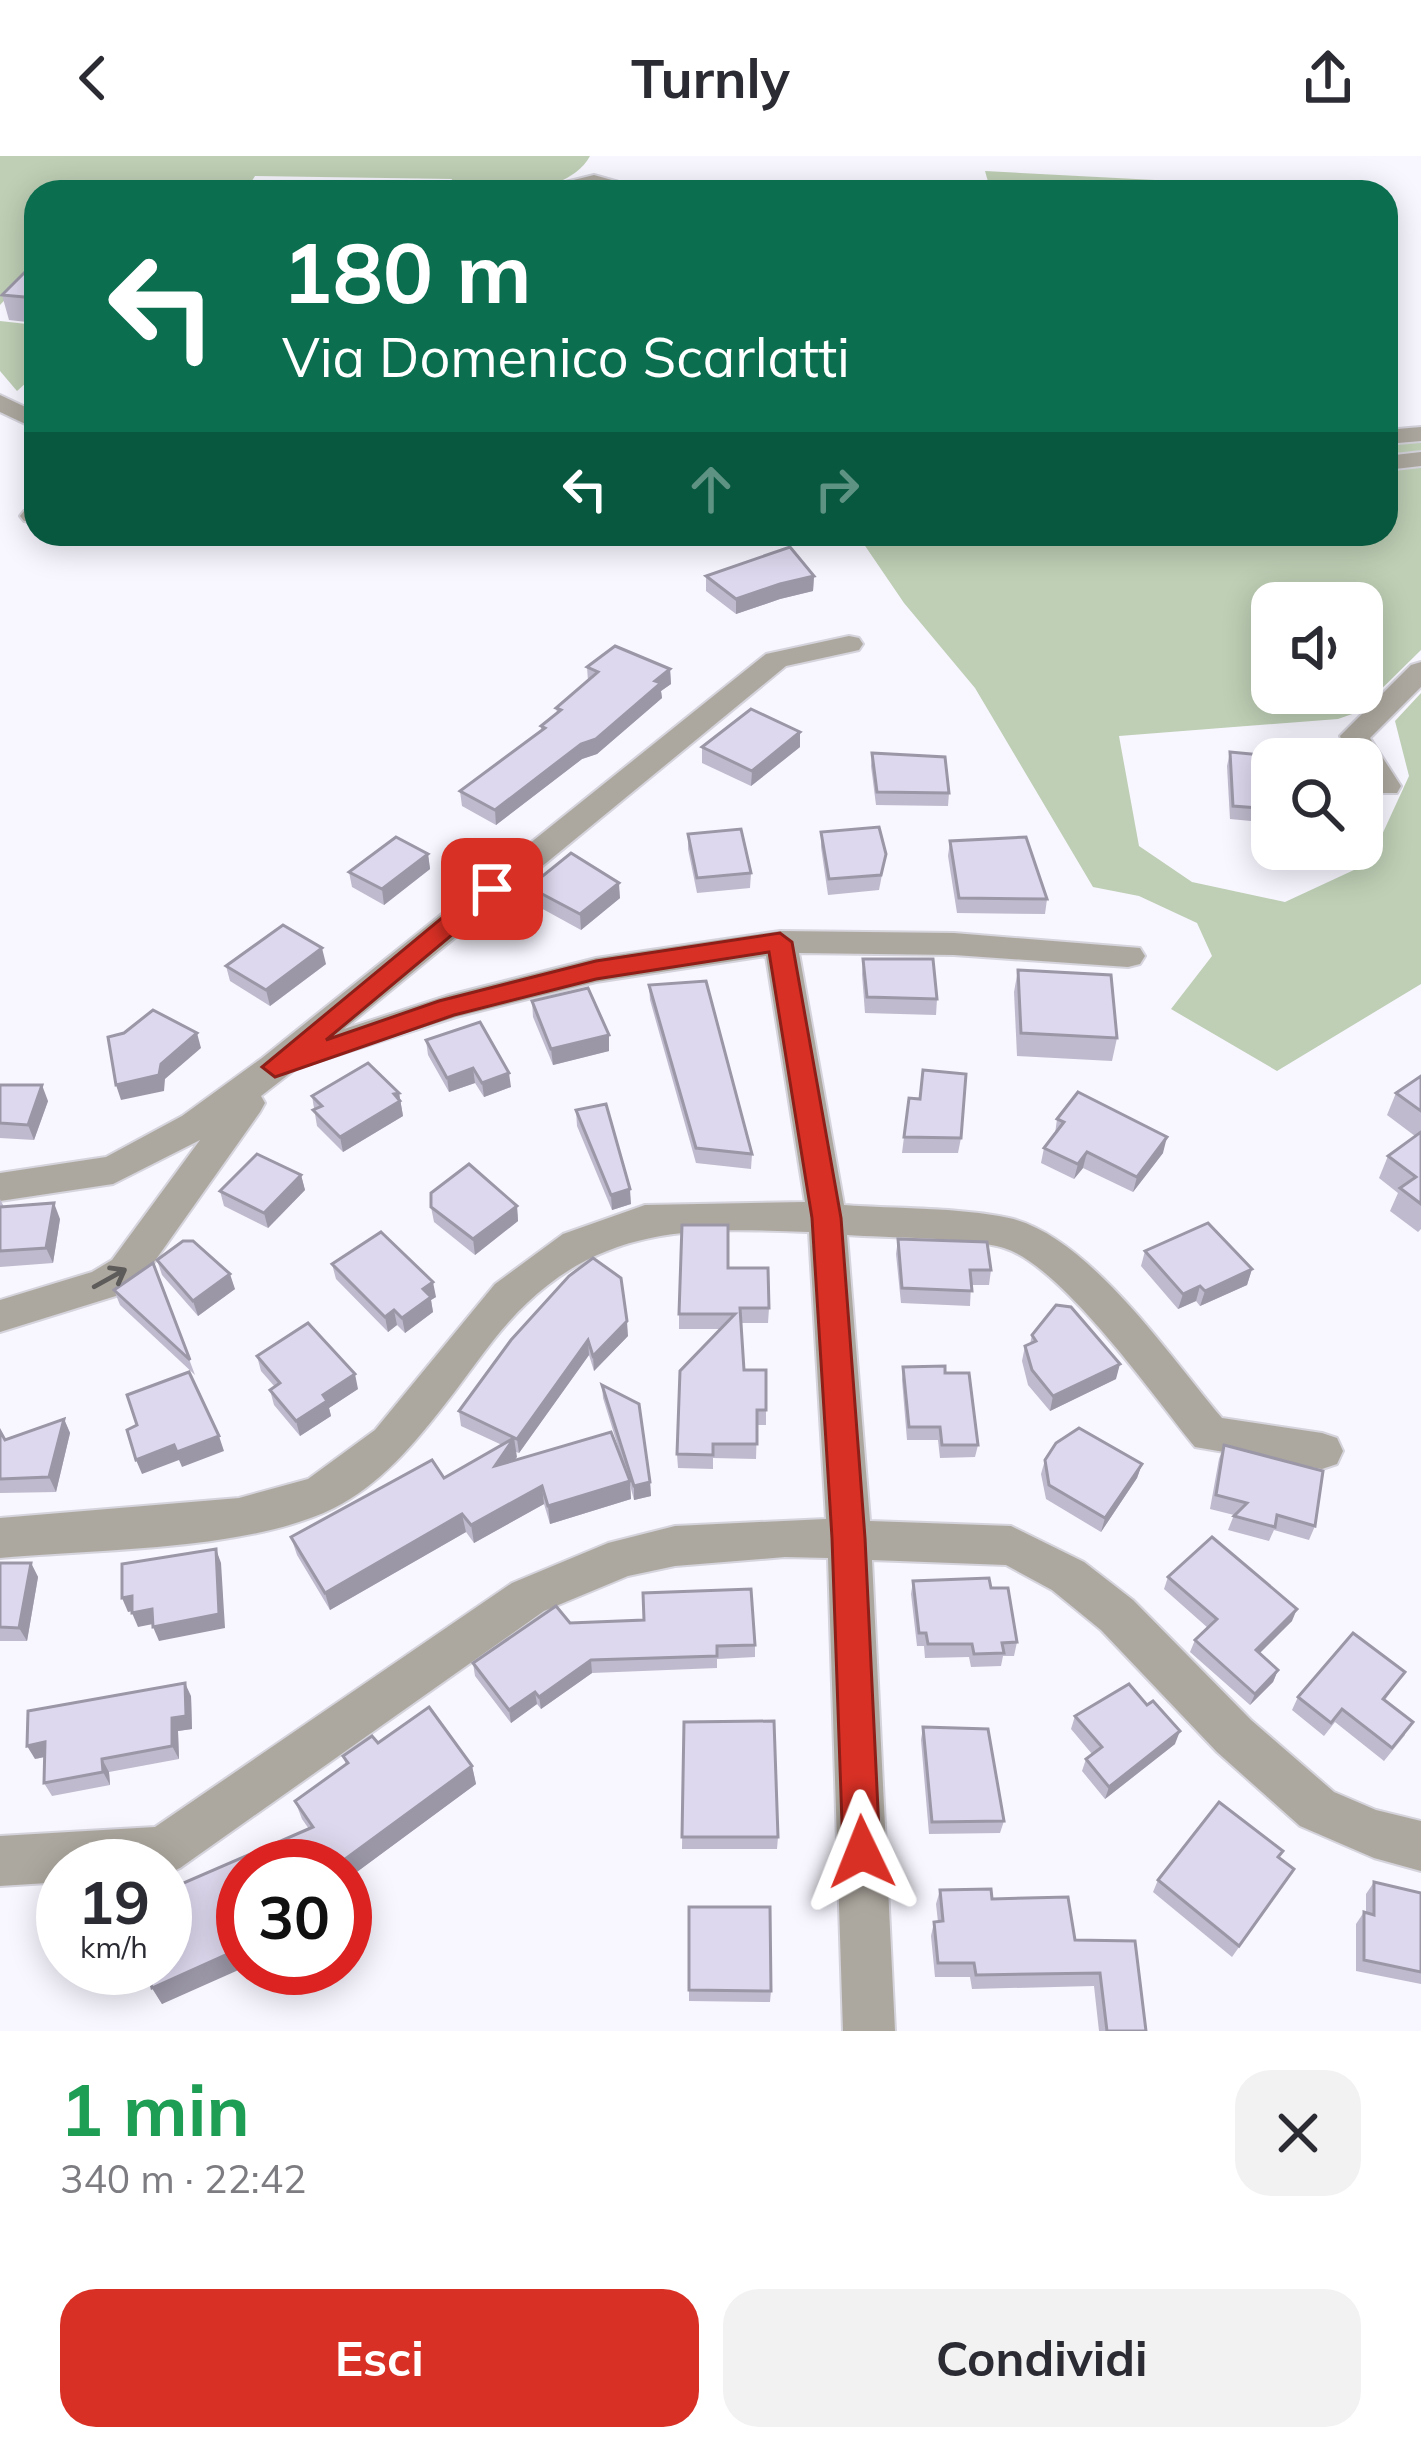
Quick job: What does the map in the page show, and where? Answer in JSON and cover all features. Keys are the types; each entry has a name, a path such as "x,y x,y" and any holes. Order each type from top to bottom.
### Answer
{"street":[{"path":"0,1187 113,1171 195,1126 275,1067 776,660 849,644"},
{"path":"1386,786 1360,752 1355,736 1421,671"},
{"path":"780,942 826,1218 849,1538 869,2031"},
{"path":"0,1316 104,1284 126,1270 275,1067 448,1007 596,970 780,942 954,944 1128,956"},
{"path":"0,1538 238,1517 320,1494 390,1443 509,1295 577,1245 645,1220 741,1215 826,1218 1008,1233 1048,1252 1098,1302 1210,1434 1322,1451"},
{"path":"0,1861 163,1851 360,1717 483,1624 570,1576 675,1546 785,1537 1011,1546 1068,1576 1117,1615 1234,1736 1318,1809 1374,1834 1421,1846"}],"green space":[{"path":"0,156 590,156 563,180 255,176 252,180 24,180 24,280 0,305"},
{"path":"985,171 1155,180 988,180"},
{"path":"0,321 24,324 24,385 17,391 0,371"},
{"path":"1421,440 1421,650 1383,687 1383,582 1251,582 1251,714 1352,714 1338,719 1119,736 1139,846 1192,882 1285,902 1354,870 1383,870 1383,833 1409,776 1395,721 1421,693 1421,984 1277,1071 1171,1009 1212,956 1197,923 1139,896 1093,887 975,688 904,603 865,546 1398,546 1398,442"}],"building":[{"path":"24,273 24,297 2,295"},
{"path":"790,547 814,576 736,599 706,576"},
{"path":"615,646 670,669 655,681 661,683 596,739 581,744 495,810 460,791 545,728 541,726 561,710 556,708 598,672 587,667"},
{"path":"751,709 800,732 752,771 702,747"},
{"path":"1230,752 1251,754 1251,807 1233,806"},
{"path":"872,753 945,757 949,793 877,792"},
{"path":"879,827 886,854 881,875 829,879 821,832"},
{"path":"741,829 751,873 697,878 688,834"},
{"path":"396,837 428,854 382,889 349,872"},
{"path":"1026,837 1047,899 959,898 950,841"},
{"path":"571,853 619,883 580,914 529,887"},
{"path":"283,925 322,948 266,990 226,966"},
{"path":"863,959 933,959 937,999 867,997"},
{"path":"1018,970 1111,975 1117,1038 1021,1033"},
{"path":"706,981 752,1154 696,1148 649,985"},
{"path":"588,988 609,1035 551,1049 532,1001"},
{"path":"153,1010 197,1033 161,1064 159,1075 116,1085 108,1037 124,1033"},
{"path":"480,1022 509,1073 482,1083 473,1068 447,1078 426,1040"},
{"path":"368,1063 399,1093 394,1094 400,1101 340,1137 313,1110 322,1106 312,1096"},
{"path":"923,1070 966,1074 961,1138 904,1137 909,1098 920,1099"},
{"path":"1421,1076 1421,1111 1396,1093"},
{"path":"0,1085 42,1085 28,1125 0,1123"},
{"path":"1078,1092 1167,1137 1137,1177 1087,1152 1078,1164 1044,1148 1064,1122 1057,1119"},
{"path":"606,1104 630,1189 611,1195 576,1110"},
{"path":"1421,1132 1421,1204 1400,1188 1416,1177 1388,1156"},
{"path":"257,1154 301,1175 264,1213 220,1191"},
{"path":"469,1164 517,1206 473,1239 431,1207 431,1193"},
{"path":"54,1203 46,1248 0,1251 0,1207"},
{"path":"1208,1223 1252,1269 1205,1291 1200,1286 1183,1294 1145,1251"},
{"path":"682,1225 728,1225 728,1268 768,1268 769,1308 740,1308 744,1370 766,1370 766,1410 757,1410 757,1444 713,1444 713,1455 677,1454 680,1371 735,1314 679,1314"},
{"path":"381,1232 433,1282 423,1289 431,1297 402,1318 394,1310 385,1317 332,1264"},
{"path":"898,1239 987,1242 991,1270 970,1270 972,1291 902,1288"},
{"path":"183,1241 193,1241 230,1274 193,1301 157,1260"},
{"path":"593,1258 621,1278 627,1321 593,1356 588,1340 517,1439 459,1411 511,1340 569,1276"},
{"path":"153,1263 190,1360 114,1290"},
{"path":"1056,1305 1071,1307 1120,1364 1053,1396 1032,1370 1025,1346 1036,1341 1032,1335"},
{"path":"308,1323 355,1374 323,1395 327,1401 296,1421 270,1390 280,1383 257,1356"},
{"path":"945,1366 945,1373 969,1373 978,1445 942,1445 940,1427 909,1427 903,1367"},
{"path":"189,1372 219,1436 177,1452 174,1445 136,1460 127,1430 137,1425 127,1395"},
{"path":"602,1385 639,1404 650,1482 634,1486"},
{"path":"64,1419 49,1477 0,1479 0,1431 5,1440"},
{"path":"1079,1428 1142,1464 1105,1518 1049,1485 1045,1460 1056,1443"},
{"path":"611,1432 630,1481 548,1506 542,1486 471,1525 462,1514 325,1593 291,1537 432,1460 444,1478 514,1438 495,1466"},
{"path":"1224,1445 1323,1471 1315,1526 1277,1515 1275,1527 1234,1516 1247,1503 1216,1495"},
{"path":"1212,1537 1297,1609 1256,1650 1278,1670 1255,1694 1195,1640 1217,1619 1168,1577"},
{"path":"216,1549 219,1614 153,1627 152,1609 132,1613 132,1596 122,1598 122,1564"},
{"path":"0,1563 31,1563 19,1628 0,1627"},
{"path":"989,1578 991,1588 1008,1588 1017,1642 1002,1643 1004,1653 974,1654 972,1644 928,1644 926,1633 919,1633 913,1581"},
{"path":"751,1589 755,1645 717,1646 717,1656 591,1660 539,1697 535,1692 509,1710 473,1663 556,1606 570,1623 644,1620 643,1593"},
{"path":"1353,1633 1405,1672 1383,1699 1413,1722 1392,1748 1342,1709 1331,1723 1298,1697"},
{"path":"185,1683 186,1716 172,1718 172,1746 102,1759 103,1772 44,1783 45,1742 27,1746 28,1711"},
{"path":"1129,1684 1147,1705 1153,1701 1180,1731 1109,1787 1086,1759 1102,1747 1075,1716"},
{"path":"429,1707 472,1766 372,1839 285,1839 313,1827 295,1801 348,1763 343,1756 372,1736 378,1743"},
{"path":"774,1721 778,1837 682,1837 684,1722"},
{"path":"923,1727 988,1729 1004,1821 932,1822"},
{"path":"1219,1802 1283,1851 1278,1857 1294,1869 1239,1946 1158,1880"},
{"path":"216,1869 216,1959 192,1970 192,1879"},
{"path":"1374,1882 1421,1893 1421,1972 1364,1960 1364,1912 1374,1915"},
{"path":"991,1889 992,1899 1068,1897 1075,1940 1135,1941 1146,2031 1107,2031 1100,1973 976,1975 974,1963 938,1963 934,1922 943,1921 940,1890"},
{"path":"689,1907 770,1907 771,1991 689,1990"}],"route":[{"path":"492,889 275,1067 448,1007 596,970 780,942 826,1218 849,1538 862,1852"}]}
